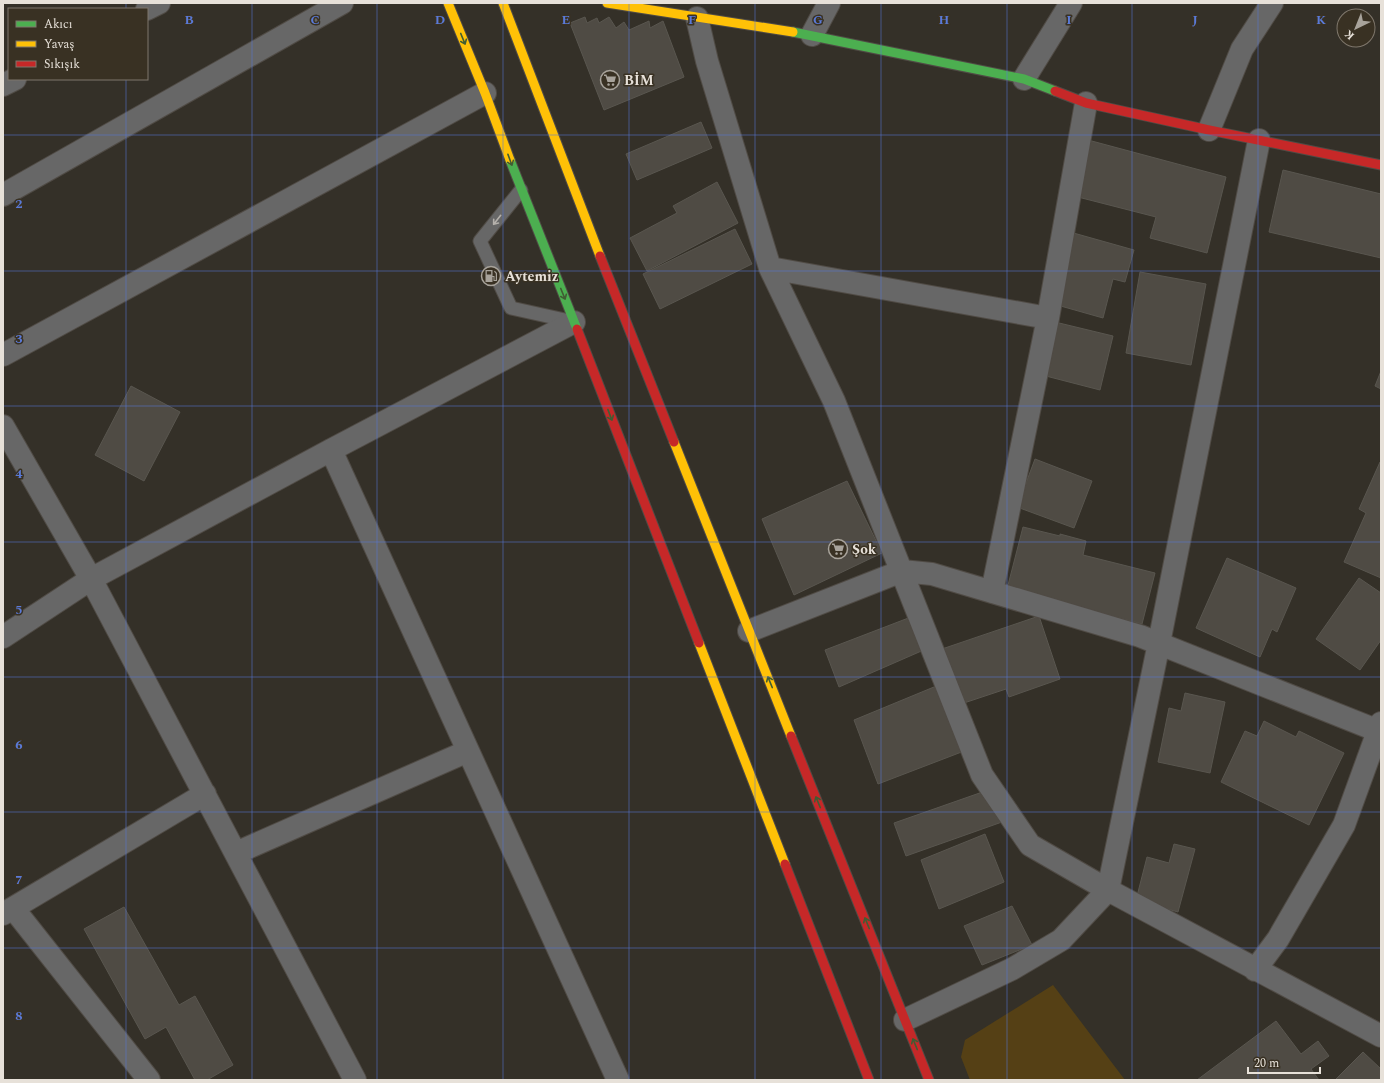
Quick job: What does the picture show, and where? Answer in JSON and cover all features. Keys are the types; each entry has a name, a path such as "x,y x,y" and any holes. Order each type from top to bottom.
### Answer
{"main road":[{"path":"448,3 574,322 868,1080"},
{"path":"503,3 629,331 929,1080"},
{"path":"607,3 688,12 812,35 1024,79 1086,103 1381,165"}],"street":[{"path":"3,195 342,3"},
{"path":"812,35 829,3"},
{"path":"1024,79 1071,3"},
{"path":"1209,130 1242,49 1272,3"},
{"path":"688,12 707,61 770,268 834,401 982,775 988,784 1030,845 1108,890 1255,970 1381,1036"},
{"path":"3,85 13,80"},
{"path":"3,355 485,94"},
{"path":"992,592 1048,318 1086,103"},
{"path":"905,1020 1012,969 1061,940 1108,890 1159,643 1259,140"},
{"path":"770,268 1048,318"},
{"path":"3,637 91,579 574,322"},
{"path":"3,426 91,579 355,1080"},
{"path":"332,450 618,1080"},
{"path":"749,631 902,571 932,574 1140,636 1380,729 1344,824 1278,939 1255,970"},
{"path":"236,853 468,751"},
{"path":"149,1080 8,911 204,794"}],"lane":[{"path":"521,190 480,241 512,308 574,322"}],"shaded area":[{"path":"1053,985 1125,1080 970,1080 961,1057 965,1040"}],"building":[{"path":"585,17 587,23 597,18 599,23 609,17 616,28 624,22 629,30 649,21 650,28 663,21 684,77 604,110 570,23"},
{"path":"701,122 712,148 637,180 626,154"},
{"path":"1088,140 1226,177 1207,253 1150,238 1156,217 1074,196"},
{"path":"1283,170 1381,194 1381,258 1269,232"},
{"path":"717,182 738,223 647,271 630,238 677,213 673,206"},
{"path":"735,229 752,264 660,309 643,274"},
{"path":"1070,232 1134,250 1125,282 1113,279 1103,318 1050,303"},
{"path":"1140,272 1206,284 1191,365 1126,353"},
{"path":"1055,322 1113,336 1100,390 1042,375"},
{"path":"1381,371 1381,389 1375,386"},
{"path":"131,386 180,412 144,481 95,455"},
{"path":"1035,459 1092,481 1074,528 1017,507"},
{"path":"1380,462 1381,578 1344,562 1366,513 1359,509"},
{"path":"847,481 882,553 794,595 762,519"},
{"path":"1023,527 1086,541 1083,555 1155,573 1142,624 1007,589"},
{"path":"1227,558 1296,588 1277,632 1272,629 1260,657 1196,628"},
{"path":"1359,578 1381,593 1381,640 1360,670 1316,639"},
{"path":"1039,616 1060,679 1009,697 1006,689 958,705 939,650"},
{"path":"911,617 926,649 839,687 825,650"},
{"path":"946,682 972,748 878,784 854,720"},
{"path":"1185,693 1225,702 1210,773 1158,762 1169,708 1181,711"},
{"path":"1264,721 1296,737 1299,731 1344,753 1309,825 1221,782 1245,731 1257,736"},
{"path":"991,789 1002,822 906,856 894,823"},
{"path":"985,834 1004,882 939,909 921,860"},
{"path":"1174,844 1195,849 1178,912 1136,900 1147,857 1169,863"},
{"path":"1012,906 1032,945 982,965 964,926"},
{"path":"124,907 179,1005 195,996 233,1065 207,1080 195,1080 166,1027 145,1039 84,929"},
{"path":"1276,1021 1301,1054 1318,1041 1329,1056 1311,1069 1319,1080 1197,1080"},
{"path":"1363,1052 1381,1069 1381,1080 1335,1080"}],"traffic: fast":[{"path":"793,32 1024,79 1055,91"},
{"path":"510,160 577,329"}],"traffic: slow":[{"path":"448,3 485,93 510,160"},
{"path":"503,3 600,256"},
{"path":"607,3 793,32"},
{"path":"674,442 791,736"},
{"path":"699,643 785,864"}],"traffic: jam":[{"path":"1055,91 1086,103 1381,165"},
{"path":"600,256 674,442"},
{"path":"577,329 699,643"},
{"path":"791,736 929,1080"},
{"path":"785,864 869,1080"}],"place":[{"name":"BİM","path":"610,80"},
{"name":"Aytemiz","path":"491,276"},
{"name":"Şok","path":"838,549"}]}
